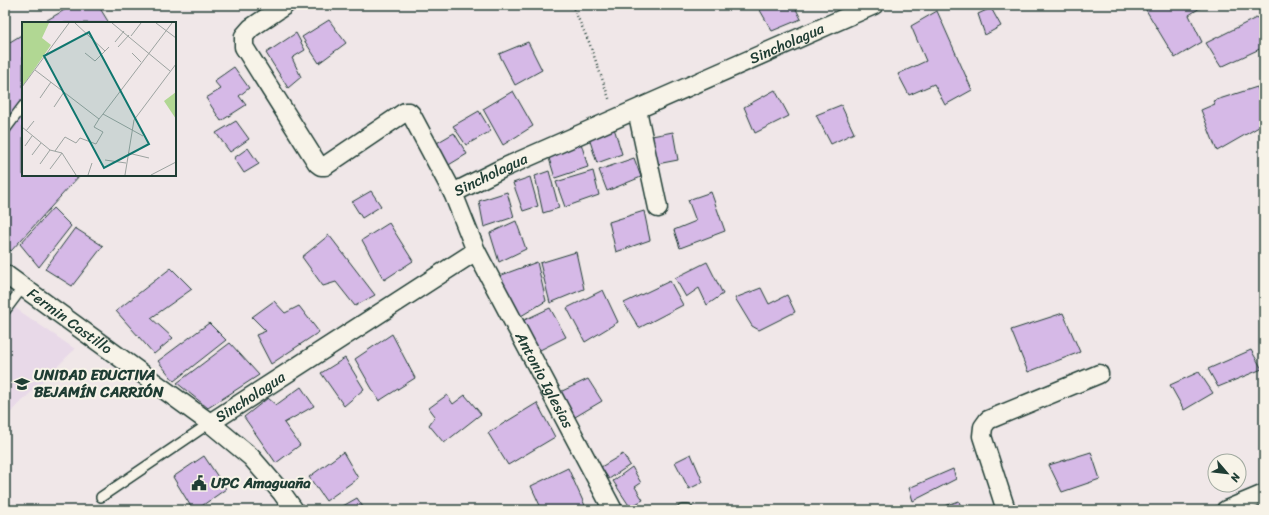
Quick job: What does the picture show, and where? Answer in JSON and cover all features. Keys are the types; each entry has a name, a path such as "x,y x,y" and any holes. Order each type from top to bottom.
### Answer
{"street":[{"path":"285,5 251,28 244,36 244,47 317,163 321,166 325,166 405,112 408,112 411,114 454,193"},
{"name":"Sincholagua","path":"210,423 476,251 454,193 501,169 637,110 864,7"},
{"path":"637,110 658,208"},
{"name":"Antonio Iglesias","path":"476,251 613,510"},
{"name":"Fermin Castillo","path":"5,274 210,423 251,457 282,493 294,510"},
{"path":"1006,510 982,436 983,426 988,420 1099,374"},
{"path":"1226,510 1264,494"}],"lane":[{"path":"5,130 22,107"},
{"path":"5,311 23,287"},
{"path":"101,497 210,423"},
{"path":"682,510 688,510"}],"path":[{"path":"572,5 590,42 616,119"}],"shaded area":[{"name":"UNIDAD EDUCTIVA BEJAMÍN CARRIÓN","path":"5,301 75,349 5,418"}],"building":[{"path":"73,5 98,5 108,22 44,22"},
{"path":"757,5 794,5 801,19 772,31"},
{"path":"1143,5 1202,5 1203,6 1189,15 1202,42 1175,58"},
{"path":"991,8 1001,26 985,35 978,14"},
{"path":"937,11 972,90 945,105 934,84 909,95 898,74 926,61 911,26"},
{"path":"1262,15 1264,19 1264,47 1221,67 1206,43"},
{"path":"329,20 346,43 319,63 302,37"},
{"path":"296,33 305,50 292,58 301,77 288,88 266,53"},
{"path":"22,35 22,176 79,176 11,251 5,245 5,45"},
{"path":"528,42 542,70 515,85 499,54"},
{"path":"234,67 249,88 239,96 246,105 221,121 206,98 221,89 214,81"},
{"path":"1257,87 1264,104 1264,124 1217,151 1201,110 1215,104 1213,101"},
{"path":"775,90 789,116 755,133 744,107"},
{"path":"513,91 533,126 503,145 483,109"},
{"path":"841,105 854,133 831,144 816,115"},
{"path":"479,111 491,131 466,145 453,126"},
{"path":"236,121 249,139 230,152 216,133"},
{"path":"614,128 622,154 597,163 589,138"},
{"path":"673,132 678,160 657,164 652,136"},
{"path":"454,133 467,154 447,166 435,144"},
{"path":"581,143 588,167 555,178 548,155"},
{"path":"248,148 259,164 244,173 234,158"},
{"path":"634,158 641,177 607,191 599,170"},
{"path":"549,171 559,208 543,213 535,176"},
{"path":"593,171 599,195 565,207 556,182"},
{"path":"530,177 538,206 523,211 513,183"},
{"path":"371,191 381,206 362,218 352,202"},
{"path":"507,192 514,217 484,227 479,201"},
{"path":"711,192 725,231 680,248 674,230 696,221 688,200"},
{"path":"53,208 71,226 39,267 20,244"},
{"path":"644,211 650,240 616,252 609,222"},
{"path":"516,221 526,249 499,262 490,233"},
{"path":"389,223 413,261 384,280 362,240"},
{"path":"75,228 103,246 72,286 45,269"},
{"path":"329,235 375,295 355,306 336,282 323,286 302,257"},
{"path":"576,252 584,289 550,303 540,263"},
{"path":"537,262 546,301 516,319 499,276"},
{"path":"707,262 723,294 707,305 699,288 686,297 675,278"},
{"path":"171,268 192,289 151,318 173,338 154,354 116,311"},
{"path":"670,281 683,305 639,328 624,303"},
{"path":"761,288 769,304 787,295 795,312 759,330 752,326 735,298"},
{"path":"603,290 618,322 585,342 567,308"},
{"path":"274,301 285,313 299,306 319,332 271,364 256,335 266,331 252,317"},
{"path":"550,308 566,337 536,352 518,323"},
{"path":"1063,313 1080,352 1028,372 1011,330"},
{"path":"209,323 226,340 174,381 158,361"},
{"path":"392,334 415,378 379,401 355,359"},
{"path":"230,343 259,375 208,408 177,383"},
{"path":"1251,350 1262,369 1218,387 1208,369"},
{"path":"345,358 364,389 344,406 321,373"},
{"path":"1199,372 1213,393 1184,410 1170,385"},
{"path":"588,379 602,401 575,417 560,392"},
{"path":"301,387 314,406 284,423 300,445 276,463 244,417 268,398 276,405"},
{"path":"447,395 453,404 465,395 481,414 444,443 429,425 435,416 429,408"},
{"path":"537,403 555,437 508,465 488,433"},
{"path":"343,452 358,478 326,501 309,477"},
{"path":"1091,452 1100,479 1062,492 1049,465"},
{"path":"623,454 630,465 609,479 601,467"},
{"path":"691,454 703,482 689,489 675,462"},
{"name":"UPC Amaguaña","path":"204,456 226,489 196,510 193,510 173,477"},
{"path":"632,467 641,483 635,487 643,500 630,507 613,481"},
{"path":"568,468 587,510 542,510 531,486"},
{"path":"953,469 956,479 913,501 909,488"},
{"path":"357,498 365,510 336,510"},
{"path":"959,501 962,510 934,510"}],"place":[{"name":"UNIDAD EDUCTIVA BEJAMÍN CARRIÓN","path":"22,384"},
{"name":"UPC Amaguaña","path":"199,483"}]}
